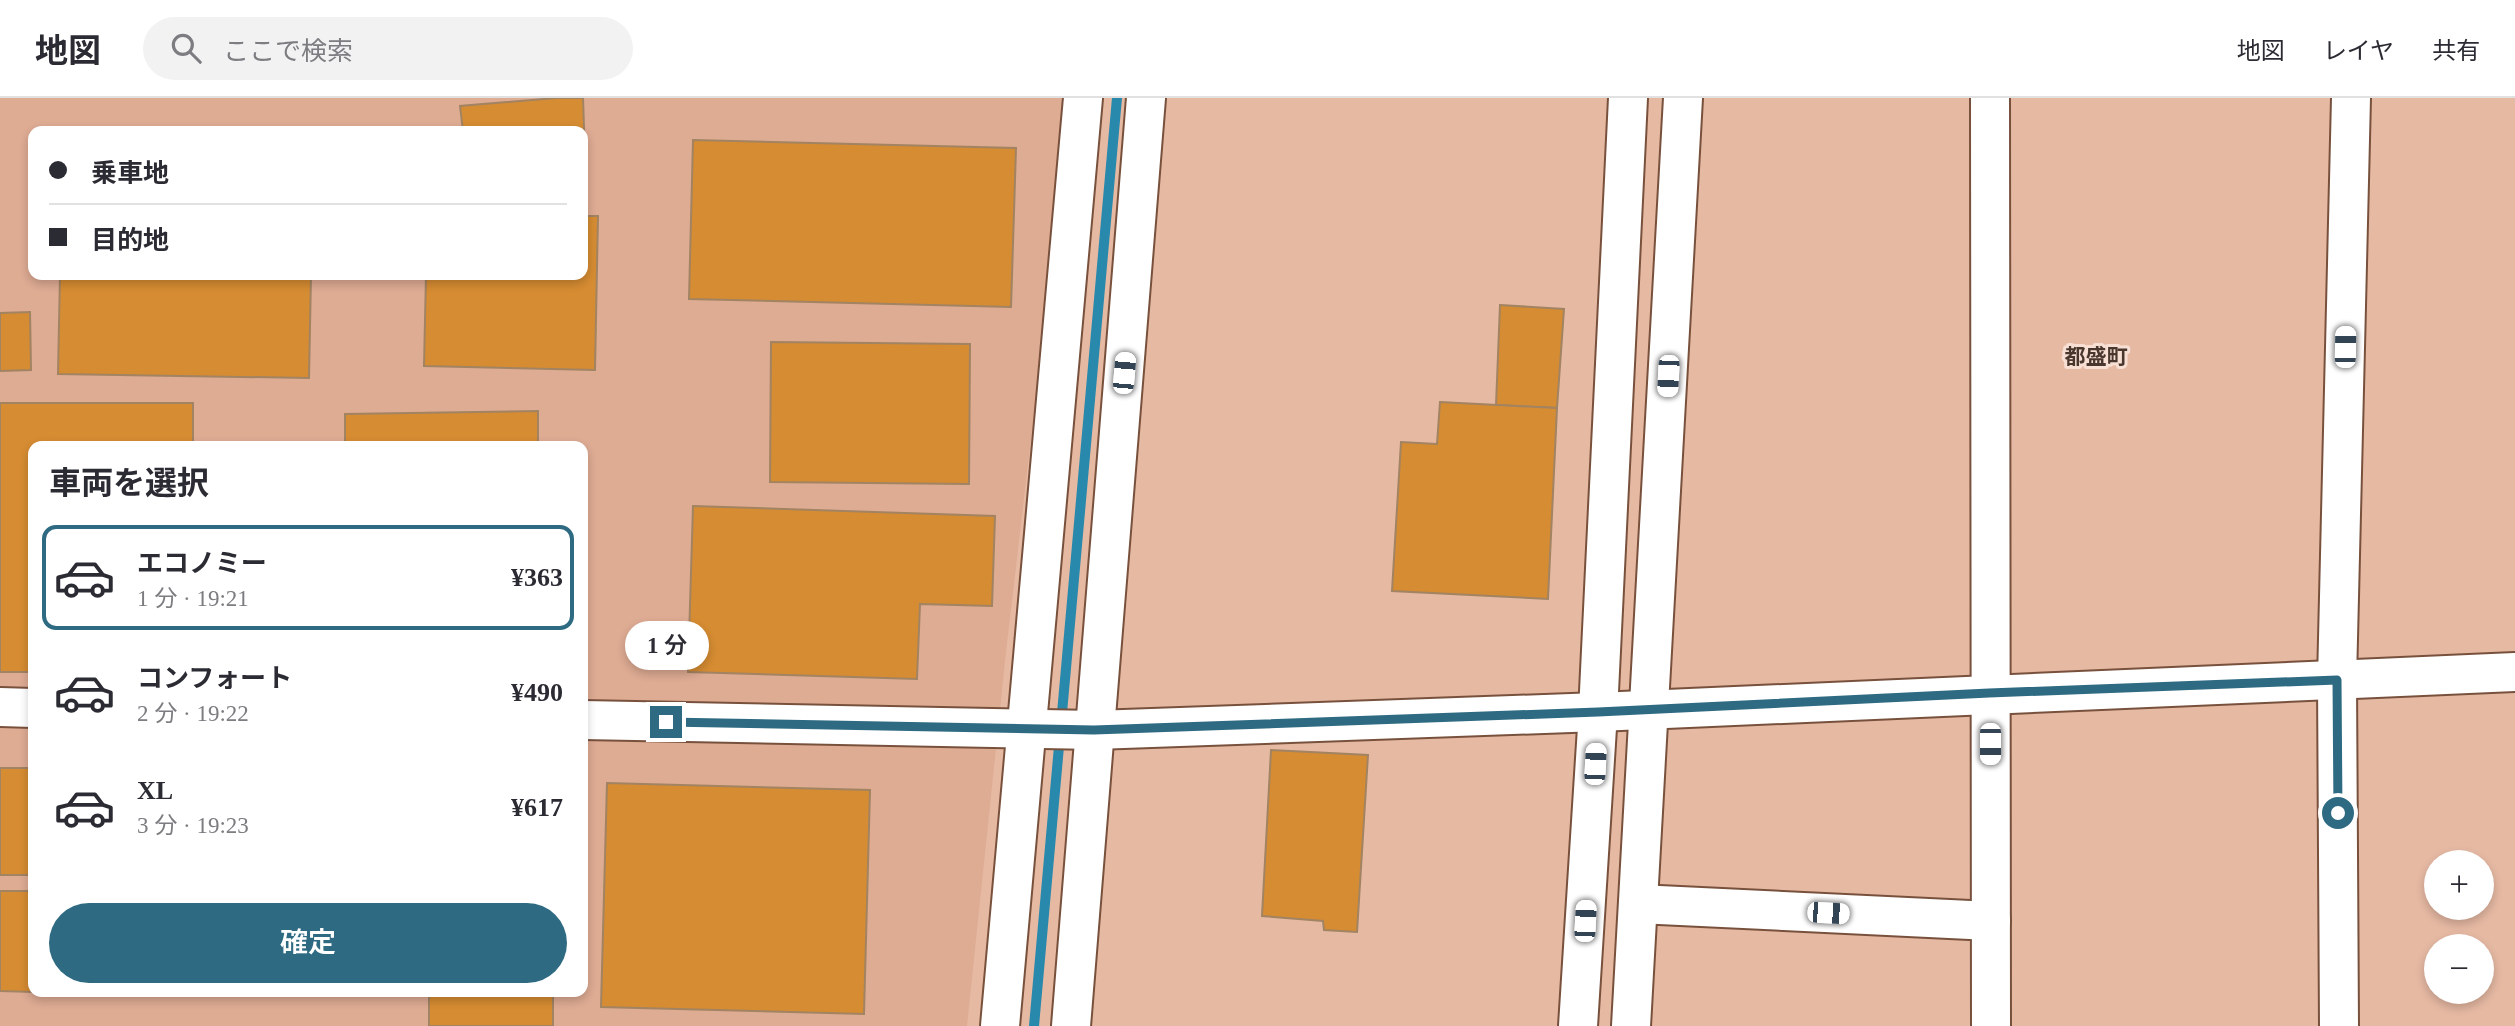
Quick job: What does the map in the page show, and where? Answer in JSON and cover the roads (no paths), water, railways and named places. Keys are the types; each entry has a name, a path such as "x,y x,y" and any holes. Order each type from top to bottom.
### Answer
{"street":[{"path":"1000,1026 1083,98"},
{"path":"1071,1026 1146,98"},
{"path":"1578,1026 1598,712 1629,98"},
{"path":"1631,1026 1684,98"},
{"path":"1990,98 1991,1026"},
{"path":"2339,1026 2337,680 2351,98"},
{"path":"588,720 1094,730 1598,712 2515,672"},
{"path":"0,707 28,708"},
{"path":"1638,904 1991,921"}],"waterway":[{"path":"1034,1026 1117,98"}],"district":[{"name":"都盛町","path":"2096,357"}]}
